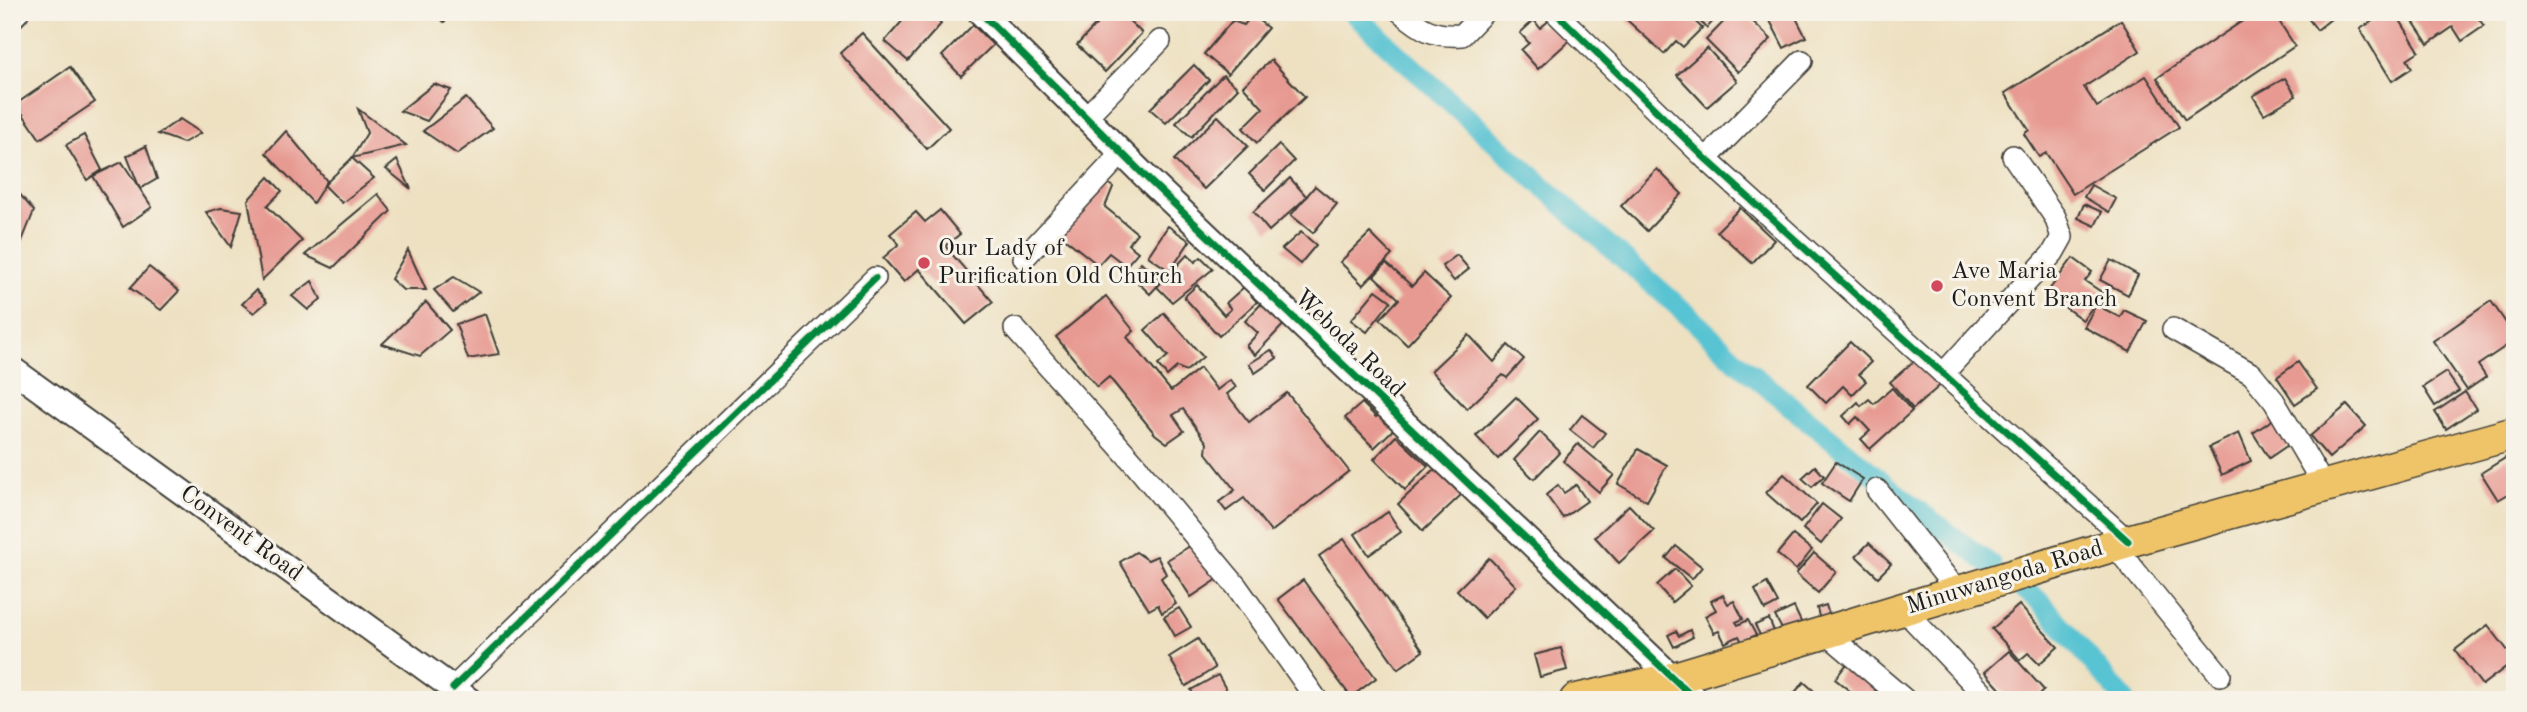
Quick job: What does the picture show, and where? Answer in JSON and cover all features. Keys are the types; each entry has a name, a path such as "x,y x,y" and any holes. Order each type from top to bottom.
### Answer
{"main road":[{"name":"Minuwangoda Road","path":"1576,700 1671,679 2121,543 2515,433"}],"street":[{"name":"Weboda Road","path":"980,12 1122,153 1696,700"},
{"path":"1401,12 1417,26 1441,36 1462,35 1484,12"},
{"path":"1555,12 1706,159 1943,373 2121,543 2220,676"},
{"path":"1086,117 1160,41"},
{"path":"1706,159 1801,61"},
{"path":"1024,258 1122,153"},
{"path":"1943,373 2053,253 2062,237 2055,217 2013,156"},
{"path":"461,694 874,278"},
{"path":"1015,329 1135,463 1237,587 1317,700"},
{"path":"2172,329 2252,374 2274,401 2324,486"},
{"name":"Convent Road","path":"12,369 461,694"},
{"path":"1877,490 1958,592"},
{"path":"1903,609 1989,700"},
{"path":"1825,632 1905,700"}],"building":[{"path":"434,12 450,12 452,16 444,22"},
{"path":"910,12 928,12 941,24 908,61 885,41"},
{"path":"1108,12 1120,12 1142,33 1105,72 1077,45"},
{"path":"1631,12 1685,12 1702,28 1683,47 1676,41 1664,54 1627,20"},
{"path":"1690,12 1721,12 1707,28"},
{"path":"1733,12 1743,12 1771,39 1738,72 1706,40"},
{"path":"1793,12 1806,37 1784,48 1766,13"},
{"path":"2256,12 2273,12 2295,46 2185,120 2157,78"},
{"path":"2327,12 2332,18 2317,30 2305,14"},
{"path":"2383,12 2395,12 2419,51 2407,59 2412,68 2392,81 2360,29 2379,17 2381,20 2386,17"},
{"path":"2407,12 2474,12 2484,26 2462,41 2453,27 2428,44"},
{"path":"1252,15 1268,28 1228,74 1204,54 1232,21 1244,25"},
{"path":"1551,19 1570,40 1538,69 1521,50 1529,43 1520,33 1534,20 1540,28"},
{"path":"2121,20 2140,51 2084,87 2097,107 2146,76 2179,127 2073,194 2046,153 2039,157 2024,134 2029,130 2005,93"},
{"path":"973,25 993,45 961,76 942,56"},
{"path":"862,33 949,128 927,149 840,53"},
{"path":"1707,48 1737,81 1707,107 1677,75"},
{"path":"1271,60 1305,97 1257,143 1243,128 1263,108 1243,86"},
{"path":"1194,65 1209,80 1166,123 1150,109"},
{"path":"70,67 95,102 40,139 16,104"},
{"path":"1223,75 1238,88 1191,137 1176,123"},
{"path":"2285,78 2296,96 2264,114 2253,96"},
{"path":"434,84 451,90 427,121 400,111"},
{"path":"466,98 493,128 457,154 423,131"},
{"path":"358,109 406,145 352,158 367,133"},
{"path":"1218,116 1248,146 1204,189 1174,160"},
{"path":"180,119 201,133 183,143 158,134"},
{"path":"286,131 327,181 313,203 266,153"},
{"path":"84,135 102,170 87,180 66,145"},
{"path":"1279,145 1294,161 1265,190 1249,174"},
{"path":"146,146 157,179 140,189 127,156"},
{"path":"352,158 374,178 342,203 324,185"},
{"path":"397,160 411,189 386,169"},
{"path":"122,162 152,207 123,227 93,176"},
{"path":"1657,169 1682,194 1647,231 1621,206"},
{"path":"269,177 282,191 267,206 302,241 262,280 248,200"},
{"path":"1290,178 1307,197 1269,231 1253,212"},
{"path":"1102,179 1113,187 1105,207 1137,233 1128,244 1138,252 1126,266 1109,253 1098,265 1058,233"},
{"path":"12,185 34,211 18,251 12,253"},
{"path":"2091,185 2116,199 2109,212 2084,197"},
{"path":"1315,186 1337,204 1313,233 1291,215"},
{"path":"378,194 391,211 333,268 305,255"},
{"path":"2084,204 2102,212 2095,226 2078,218"},
{"path":"221,208 242,211 231,247 206,212"},
{"path":"1740,208 1774,240 1752,263 1717,231"},
{"name":"Our Lady of Purification Old Church","path":"940,210 960,234 945,246 993,302 966,324 919,269 904,282 883,258 899,244 890,234 916,212 925,222"},
{"path":"1168,226 1190,241 1170,271 1148,256"},
{"path":"1301,232 1316,245 1300,264 1282,249"},
{"path":"1370,233 1392,255 1363,285 1340,262"},
{"path":"408,250 426,290 403,290 391,279"},
{"path":"1188,254 1195,262 1201,257 1213,269 1172,302 1157,287"},
{"path":"1457,255 1469,269 1454,281 1442,266"},
{"path":"2073,258 2092,272 2085,281 2103,293 2083,320 2046,294"},
{"path":"2111,260 2138,275 2128,295 2100,280"},
{"path":"1141,262 1161,282 1150,294 1131,276"},
{"path":"1386,263 1412,286 1424,273 1451,298 1407,345 1380,319 1399,299 1374,276"},
{"path":"149,267 179,291 161,310 130,288"},
{"path":"454,277 479,292 453,312 434,290"},
{"path":"312,281 321,299 308,310 292,296"},
{"path":"1197,285 1224,315 1231,309 1226,303 1244,287 1257,302 1219,336 1184,297"},
{"path":"256,290 267,302 254,313 242,304"},
{"path":"1376,290 1391,301 1367,332 1351,320"},
{"path":"1106,296 1134,331 1127,337 1171,391 1200,368 1217,390 1230,380 1236,387 1227,394 1249,422 1287,393 1349,471 1271,532 1244,498 1226,511 1219,502 1235,490 1206,453 1207,443 1183,409 1173,415 1184,431 1167,443 1155,434 1109,377 1097,387 1056,337"},
{"path":"2491,301 2515,340 2478,365 2486,377 2467,390 2433,341"},
{"path":"426,302 450,330 420,356 382,344"},
{"path":"1263,302 1286,322 1255,355 1246,346 1258,333 1245,321"},
{"path":"2096,305 2120,317 2124,310 2147,321 2130,352 2084,327"},
{"path":"1164,313 1203,357 1186,371 1177,367 1167,376 1158,365 1168,356 1145,330"},
{"path":"485,314 499,354 468,359 456,324"},
{"path":"1469,335 1494,362 1508,345 1524,359 1507,378 1503,375 1467,409 1431,371"},
{"path":"1850,342 1871,362 1859,374 1866,381 1852,395 1843,386 1826,403 1808,385"},
{"path":"1271,350 1277,358 1255,373 1249,364"},
{"path":"1921,355 1944,382 1913,409 1890,382"},
{"path":"2298,362 2317,389 2295,404 2277,377"},
{"path":"2446,372 2459,391 2435,406 2423,387"},
{"path":"1892,388 1912,411 1870,449 1861,439 1870,431 1857,417 1850,424 1843,416 1858,402 1861,406 1869,399 1874,404"},
{"path":"2465,392 2476,409 2446,429 2435,412"},
{"path":"1516,397 1538,419 1498,459 1476,436"},
{"path":"1362,403 1376,417 1384,409 1399,424 1374,448 1345,418"},
{"path":"2347,405 2366,426 2329,458 2310,436"},
{"path":"1582,415 1605,433 1593,448 1570,430"},
{"path":"2275,418 2291,443 2269,458 2253,433"},
{"path":"1540,432 1560,452 1534,479 1514,460"},
{"path":"2239,433 2251,461 2222,475 2209,447"},
{"path":"1396,436 1428,466 1405,490 1374,459"},
{"path":"1578,444 1614,475 1599,492 1563,461"},
{"path":"1638,449 1667,465 1647,501 1618,484"},
{"path":"2507,457 2515,470 2515,490 2498,500 2481,473"},
{"path":"1836,462 1863,479 1849,501 1822,483"},
{"path":"1815,466 1824,476 1812,487 1802,478"},
{"path":"1436,468 1461,495 1423,531 1398,504"},
{"path":"1784,474 1817,504 1800,523 1766,493"},
{"path":"1558,485 1564,493 1576,485 1587,501 1563,518 1546,495"},
{"path":"1822,504 1841,519 1821,544 1803,529"},
{"path":"1629,505 1654,531 1619,563 1595,537"},
{"path":"1388,512 1401,532 1369,555 1355,534"},
{"path":"1793,535 1812,550 1796,570 1777,554"},
{"path":"1344,539 1423,651 1398,669 1319,556"},
{"path":"1195,543 1218,579 1191,597 1167,560"},
{"path":"1869,543 1891,564 1878,577 1856,556"},
{"path":"1676,546 1702,567 1692,579 1666,558"},
{"path":"1136,552 1148,560 1157,556 1166,574 1161,578 1176,604 1162,613 1158,605 1149,610 1120,562"},
{"path":"1814,553 1836,572 1818,593 1796,574"},
{"path":"1489,558 1516,586 1484,618 1457,590"},
{"path":"1675,569 1691,586 1672,602 1657,585"},
{"path":"1303,580 1376,678 1351,697 1278,599"},
{"path":"1767,583 1778,603 1765,610 1755,590"},
{"path":"1723,595 1728,604 1734,601 1743,619 1736,622 1738,625 1748,620 1756,635 1742,642 1739,636 1725,643 1719,631 1714,633 1705,616 1716,610 1711,601"},
{"path":"1826,605 1830,618 1820,621 1817,608"},
{"path":"2019,605 2058,647 2039,664 2028,653 2020,660 1992,629"},
{"path":"1794,607 1802,624 1784,633 1775,616"},
{"path":"1179,608 1191,627 1175,636 1164,617"},
{"path":"1769,619 1774,631 1761,637 1755,625"},
{"path":"2488,625 2515,660 2482,685 2455,650"},
{"path":"1690,630 1693,637 1674,647 1668,635 1676,631 1679,636"},
{"path":"1198,639 1215,668 1186,686 1169,657"},
{"path":"1561,648 1567,670 1540,677 1534,655"},
{"path":"2009,651 2044,690 2038,696 2041,700 2010,700 1985,672"},
{"path":"1850,660 1880,684 1875,690 1879,693 1873,700 1861,700 1835,679"},
{"path":"1218,675 1232,700 1196,700 1191,690"},
{"path":"1804,682 1824,700 1788,700"}],"waterway":[{"path":"1352,12 1737,362 1912,506 1991,565"},
{"path":"2024,589 2041,602 2125,700"}],"cycle path":[{"path":"980,12 1151,182 1696,700"},
{"path":"1555,12 1706,159 2128,541"},
{"path":"453,688 875,278"}],"place":[{"name":"Our Lady of Purification Old Church","path":"924,263"},
{"name":"Ave Maria Convent Branch","path":"1937,286"}]}
